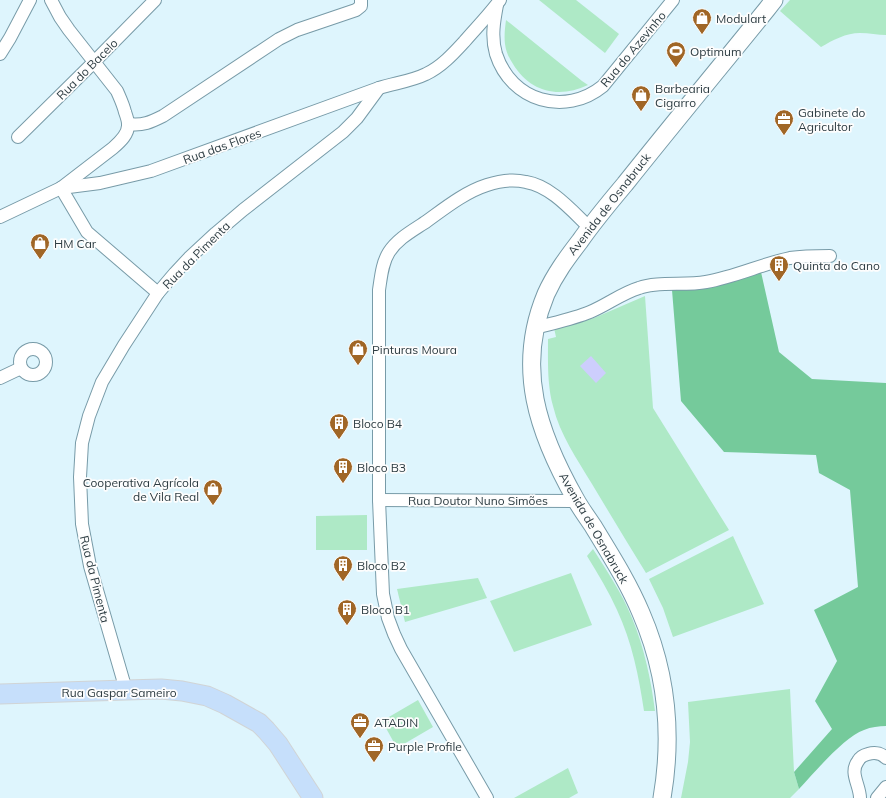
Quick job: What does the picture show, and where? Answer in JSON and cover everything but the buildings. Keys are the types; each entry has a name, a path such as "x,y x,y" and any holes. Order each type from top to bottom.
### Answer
{"main road":[{"name":"Avenida de Osnabruck","path":"662,798 666,773 667,720 664,689 656,654 641,612 629,586 576,501 555,460 536,402 532,378 531,353 535,328 542,305 557,273 590,228 774,0"},
{"name":"Rua Gaspar Sameiro","path":"0,694 161,689 195,693 218,700 258,723 272,736 313,798"}],"street":[{"path":"0,54 30,0"},
{"path":"0,217 60,188 117,145 127,130 128,124 123,105 113,85 69,30 51,0"},
{"name":"Rua do Bacelo","path":"18,137 155,0"},
{"name":"Rua do Azevinho","path":"499,2 493,28 494,45 499,61 507,74 516,86 531,95 548,101 572,102 586,97 603,86 673,0"},
{"path":"379,88 412,79 433,70 455,51 499,2"},
{"path":"128,124 135,125 148,123 163,116 288,34 349,13 360,4"},
{"name":"Rua das Flores","path":"60,188 100,183 151,171 379,88"},
{"name":"Rua da Pimenta","path":"126,690 90,566 82,524 80,477 82,443 89,416 102,382 158,293 180,268 216,233 243,210 334,140 351,125 379,88"},
{"path":"487,798 401,649 388,618 383,594 379,500 379,290 381,275 389,252 406,235 456,201 479,188 496,182 520,181 541,187 553,195 590,228"},
{"path":"60,188 80,222 89,234 158,293"},
{"path":"535,328 589,313 630,291 643,286 708,282 789,258 803,256 830,256"},
{"path":"0,378 22,368"},
{"name":"Rua Doutor Nuno Simões","path":"379,500 576,501"},
{"path":"860,798 854,770 859,759 870,753 877,753 886,758"},
{"path":"877,798 886,787"}],"green space":[{"path":"539,0 576,0 619,34 605,53"},
{"path":"790,0 886,0 886,35 860,33 850,34 835,39 821,47 780,11"},
{"path":"506,20 588,85 566,92 556,92 537,87 528,81 520,74 513,64 505,47"},
{"path":"761,272 779,352 812,379 886,383 886,726 867,729 856,734 839,747 799,789 794,772 832,729 815,701 837,661 814,610 858,587 850,490 819,473 816,455 724,452 681,401 672,290"},
{"path":"645,296 653,408 729,530 646,573 564,437 556,417 551,398 548,356 548,339 556,337 554,328 594,318"},
{"path":"367,515 367,550 316,550 316,516"},
{"path":"733,536 764,604 673,637 663,608 649,579"},
{"path":"593,549 619,591 636,629 646,663 655,711 644,711 637,673 627,634 610,596 587,556"},
{"path":"571,573 592,625 514,652 490,601"},
{"path":"478,578 487,598 405,622 397,589"},
{"path":"790,689 794,772 799,789 790,798 681,798 690,742 688,702"},
{"path":"418,700 433,727 397,748 382,721"},
{"path":"568,768 578,793 569,798 514,798"}],"water":[{"path":"591,356 606,373 596,383 580,366"}],"place":[{"name":"Modulart","path":"702,35"},
{"name":"Optimum","path":"676,68"},
{"name":"Barbearia Cigarro","path":"641,112"},
{"name":"Gabinete do Agricultor","path":"784,136"},
{"name":"HM Car","path":"40,260"},
{"name":"Quinta do Cano","path":"779,282"},
{"name":"Pinturas Moura","path":"358,366"},
{"name":"Bloco B4","path":"339,440"},
{"name":"Bloco B3","path":"343,484"},
{"name":"Cooperativa Agrícola de Vila Real","path":"213,506"},
{"name":"Bloco B2","path":"343,582"},
{"name":"Bloco B1","path":"347,626"},
{"name":"ATADIN","path":"360,739"},
{"name":"Purple Profile","path":"374,763"}]}
